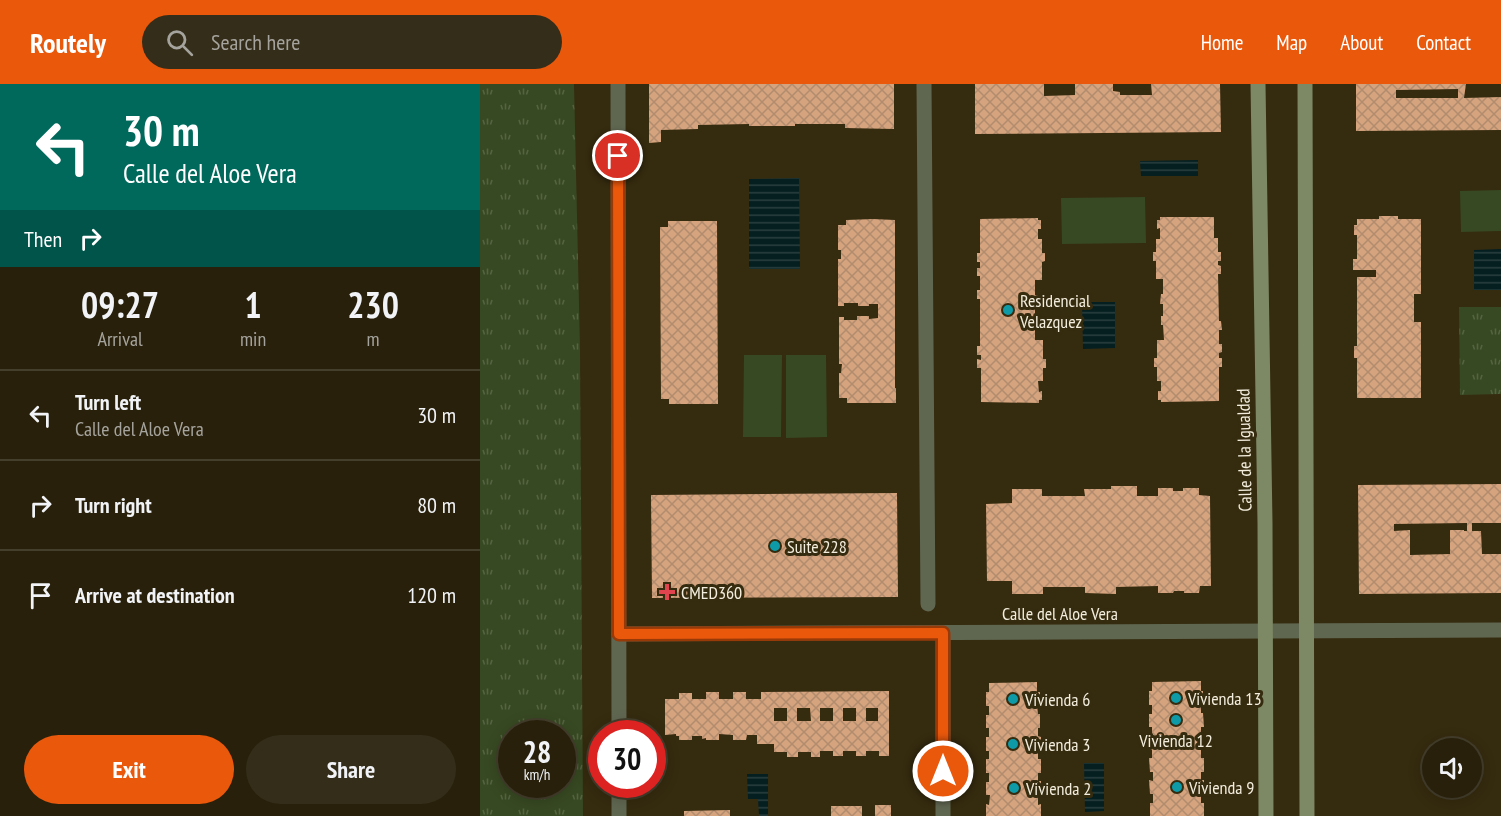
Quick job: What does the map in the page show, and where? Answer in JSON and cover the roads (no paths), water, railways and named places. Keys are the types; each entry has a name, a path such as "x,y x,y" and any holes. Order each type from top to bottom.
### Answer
{"main road":[{"name":"Calle de la Igualdad","path":"1258,84 1266,631 1266,816"},
{"path":"1305,84 1307,816"}],"street":[{"path":"618,84 619,720"},
{"path":"924,84 928,604"},
{"name":"Calle del Aloe Vera","path":"619,634 1501,630"},
{"path":"943,633 943,816"},
{"path":"619,798 619,816"}],"water":[{"path":"1198,160 1198,176 1141,176 1140,161"},
{"path":"799,178 800,269 749,269 749,179"},
{"path":"1501,249 1501,290 1474,290 1474,250"},
{"path":"1082,302 1115,302 1115,348 1083,349"},
{"path":"1084,763 1104,763 1104,811 1085,812"},
{"path":"747,774 768,774 768,816 759,816 758,799 748,799"}],"place":[{"name":"Residencial Velazquez","path":"1008,310"},
{"name":"Suite 228","path":"775,546"},
{"name":"CMED360","path":"667,592"},
{"name":"Vivienda 13","path":"1176,698"},
{"name":"Vivienda 6","path":"1013,699"},
{"name":"Vivienda 12","path":"1176,720"},
{"name":"Vivienda 3","path":"1013,744"},
{"name":"Vivienda 9","path":"1177,787"},
{"name":"Vivienda 2","path":"1014,788"}]}
